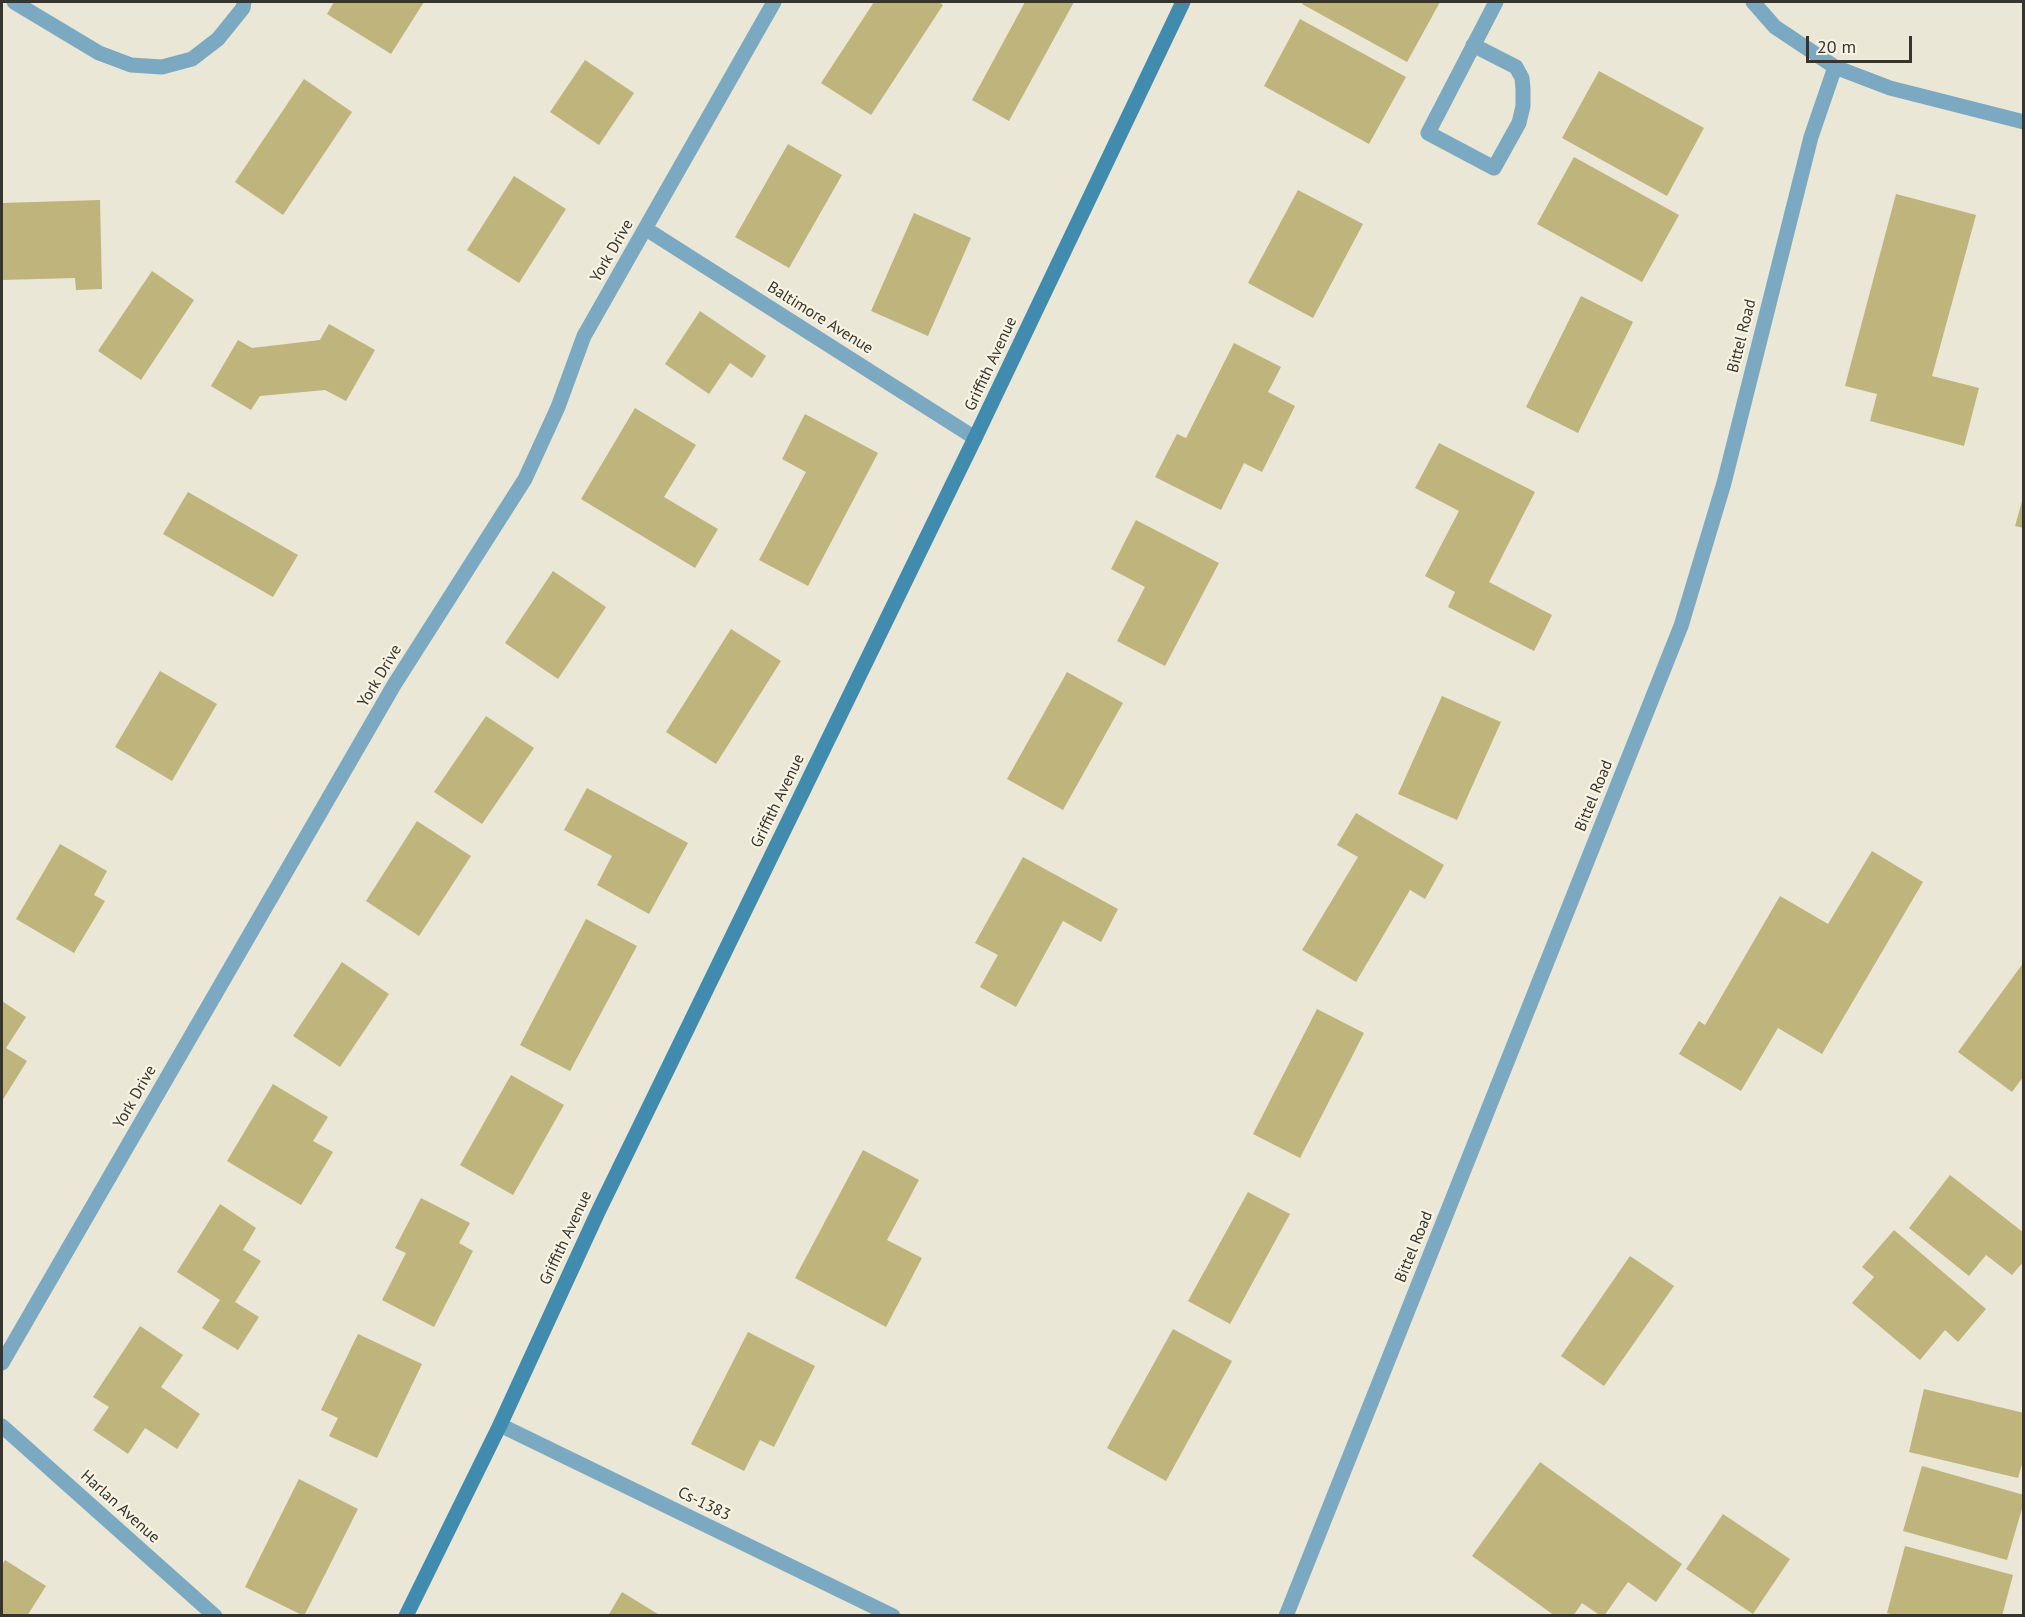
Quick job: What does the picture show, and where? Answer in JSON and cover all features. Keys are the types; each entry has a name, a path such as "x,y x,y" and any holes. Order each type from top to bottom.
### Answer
{"street":[{"path":"14,2 99,52 130,64 162,67 192,59 218,39 243,8 244,2"},
{"name":"York Drive","path":"2,1363 394,685 525,479 558,407 584,336 774,2"},
{"name":"Griffith Avenue","path":"406,1616 500,1425 598,1212 975,438 1183,2"},
{"path":"1473,45 1516,68 1523,89 1523,106 1519,123 1494,168 1428,133 1473,45 1496,2"},
{"path":"1753,2 1775,27 1834,67 1890,88 2024,122"},
{"name":"Bittel Road","path":"1286,1616 1681,626 1724,483 1811,137 1834,67"},
{"name":"Baltimore Avenue","path":"646,229 975,438"},
{"name":"Cs-1383","path":"500,1425 893,1616"},
{"name":"Harlan Avenue","path":"2,1426 215,1616"}],"building":[{"path":"334,2 424,2 391,54 327,14"},
{"path":"874,2 939,2 943,5 871,115 821,83"},
{"path":"1025,2 1074,2 1009,121 972,100"},
{"path":"1303,2 1440,2 1407,62 1302,4"},
{"path":"1300,19 1406,77 1369,144 1264,86"},
{"path":"585,60 634,93 599,145 550,112"},
{"path":"1599,71 1704,128 1667,196 1562,138"},
{"path":"304,79 352,112 283,215 235,182"},
{"path":"788,144 842,175 789,268 735,237"},
{"path":"1574,157 1679,215 1642,282 1537,224"},
{"path":"514,176 566,209 519,283 467,250"},
{"path":"1298,190 1363,224 1313,318 1248,283"},
{"path":"1896,194 1976,215 1932,376 1979,388 1964,446 1870,421 1877,394 1845,386"},
{"path":"100,200 102,289 76,290 75,278 2,280 2,203"},
{"path":"914,213 971,238 928,336 871,311"},
{"path":"152,271 194,300 141,380 98,351"},
{"path":"1581,296 1633,322 1578,433 1526,407"},
{"path":"700,311 766,356 752,378 730,363 709,394 665,364"},
{"path":"329,324 375,350 346,401 325,390 260,396 251,410 211,386 238,340 252,348 320,340"},
{"path":"1234,343 1281,367 1268,392 1295,406 1262,472 1244,463 1221,510 1155,477 1177,434 1186,438"},
{"path":"635,408 696,445 664,497 718,529 695,568 581,499"},
{"path":"805,414 878,453 808,586 759,560 806,472 782,459"},
{"path":"1439,443 1535,492 1489,582 1552,615 1534,651 1448,607 1455,592 1425,576 1459,511 1415,488"},
{"path":"188,492 298,555 273,597 163,534"},
{"path":"2024,498 2024,528 2015,526"},
{"path":"1136,520 1219,563 1165,666 1117,641 1145,587 1111,569"},
{"path":"553,571 606,607 558,679 505,643"},
{"path":"731,629 781,661 716,764 666,732"},
{"path":"160,671 217,704 172,781 115,747"},
{"path":"1067,672 1123,703 1063,810 1007,779"},
{"path":"1442,696 1501,722 1457,820 1398,794"},
{"path":"486,716 534,748 482,824 434,792"},
{"path":"587,788 688,843 649,914 597,885 612,856 564,830"},
{"path":"1356,813 1444,865 1425,899 1410,890 1356,982 1302,950 1358,857 1337,845"},
{"path":"417,821 471,856 419,936 366,901"},
{"path":"60,844 107,871 94,895 105,901 74,953 16,919"},
{"path":"1872,851 1923,882 1822,1054 1778,1028 1741,1091 1679,1054 1699,1021 1705,1025 1780,896 1828,924"},
{"path":"1023,857 1118,909 1101,942 1063,921 1016,1007 980,987 998,955 975,943"},
{"path":"586,919 637,946 570,1071 520,1045"},
{"path":"342,962 389,994 340,1067 293,1036"},
{"path":"2024,962 2024,1076 2012,1092 1958,1052"},
{"path":"2,1001 26,1017 6,1048 27,1061 2,1101"},
{"path":"1317,1009 1364,1033 1300,1158 1253,1134"},
{"path":"511,1075 564,1105 513,1195 460,1165"},
{"path":"273,1084 328,1117 313,1141 333,1152 301,1205 227,1161"},
{"path":"863,1150 919,1180 887,1240 922,1258 886,1327 795,1278"},
{"path":"1950,1175 2024,1233 2024,1261 2012,1275 1986,1255 1969,1276 1909,1228"},
{"path":"1248,1192 1290,1214 1230,1324 1188,1301"},
{"path":"421,1198 470,1223 459,1243 473,1251 434,1327 382,1300 406,1253 395,1248"},
{"path":"220,1204 256,1228 243,1250 261,1261 235,1302 259,1317 238,1350 202,1328 220,1300 177,1272"},
{"path":"1894,1230 1986,1309 1958,1342 1945,1330 1920,1360 1852,1303 1874,1277 1862,1267"},
{"path":"1630,1256 1674,1286 1604,1386 1561,1356"},
{"path":"140,1326 183,1355 161,1387 200,1414 177,1449 145,1428 128,1454 93,1430 109,1407 93,1397"},
{"path":"1173,1329 1232,1361 1166,1481 1107,1448"},
{"path":"748,1332 815,1366 774,1447 760,1440 744,1471 691,1444"},
{"path":"358,1334 422,1364 377,1458 329,1436 338,1418 321,1410"},
{"path":"1924,1389 2024,1413 2024,1457 2018,1478 1909,1452"},
{"path":"1540,1462 1682,1564 1656,1602 1628,1582 1604,1616 1582,1603 1573,1616 1555,1616 1472,1556"},
{"path":"1922,1466 2024,1495 2007,1560 1903,1531"},
{"path":"299,1479 358,1509 304,1616 245,1587"},
{"path":"1723,1514 1790,1559 1753,1614 1686,1569"},
{"path":"1905,1546 2013,1575 2002,1616 1898,1616 1887,1613"},
{"path":"5,1560 46,1586 27,1616 2,1616 2,1565"},
{"path":"622,1592 661,1616 608,1616"}]}
